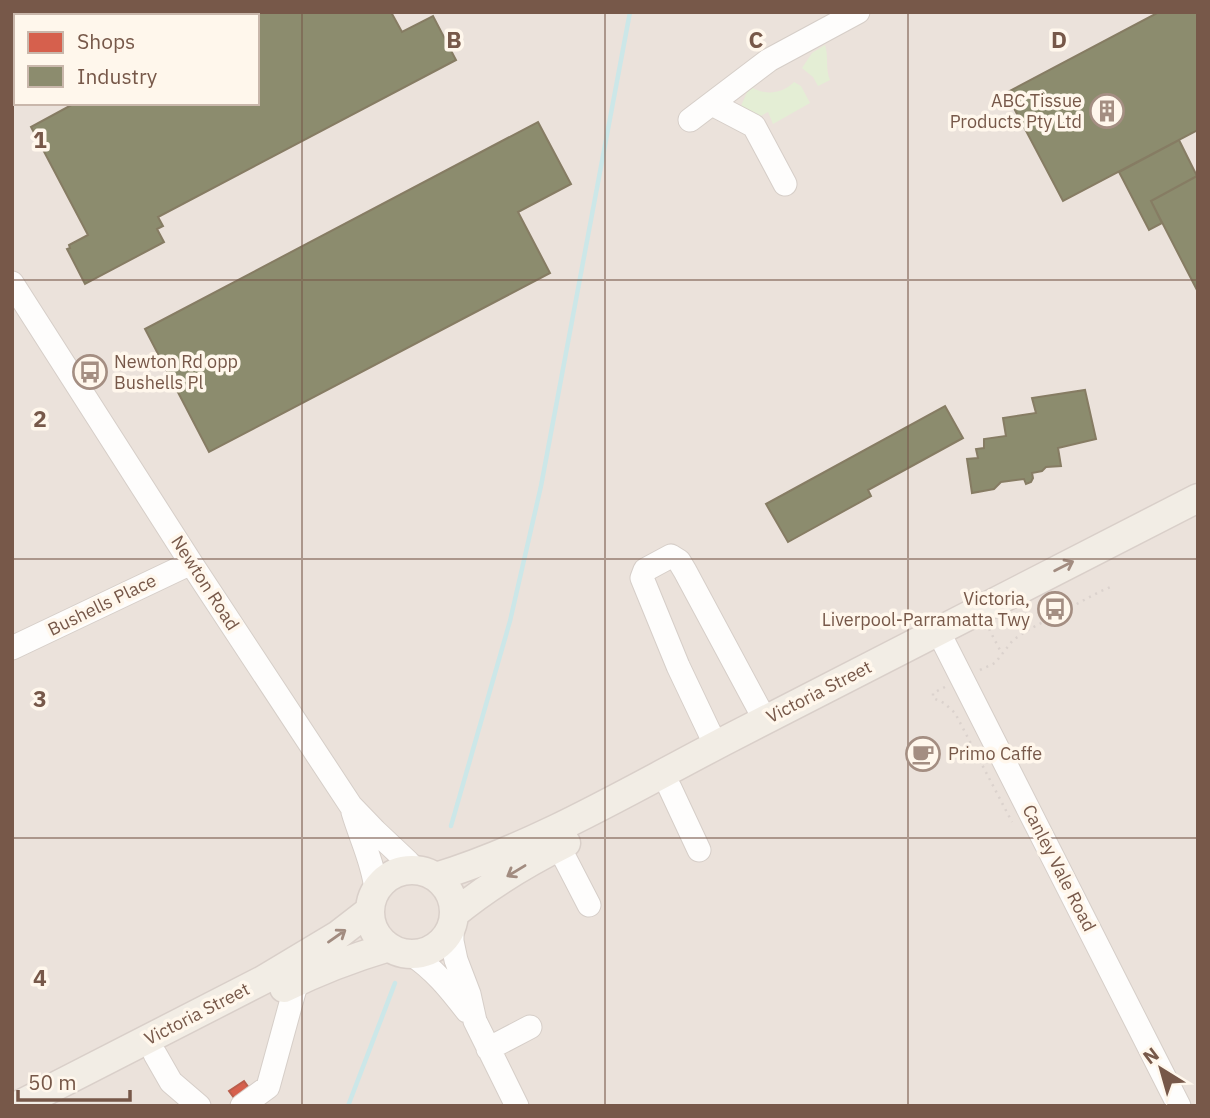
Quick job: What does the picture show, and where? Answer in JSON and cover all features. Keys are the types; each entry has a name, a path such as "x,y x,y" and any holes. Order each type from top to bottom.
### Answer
{"main road":[{"name":"Victoria Street","path":"453,919 479,894 559,847 1198,498"},
{"name":"Victoria Street","path":"425,874 471,866 523,844 765,720 1198,520"},
{"path":"404,871 425,874 446,887 452,900 453,919 441,942 433,948 422,953 400,951 378,938 371,925 373,900 384,881 393,874 404,871"},
{"name":"Victoria Street","path":"17,1106 263,980 338,935 373,900"},
{"name":"Victoria Street","path":"54,1106 297,981 353,958 400,951"}],"street":[{"path":"690,120 769,60 858,12"},
{"path":"712,104 754,126 785,184"},
{"name":"Newton Road","path":"12,283 351,806 408,862 425,874"},
{"path":"716,746 678,666 642,578 645,570 671,556 685,571 765,720"},
{"name":"Bushells Place","path":"12,648 191,563"},
{"name":"Canley Vale Road","path":"942,639 1179,1106"},
{"path":"670,788 699,850"},
{"path":"351,806 374,873 373,900"},
{"path":"559,847 589,905"},
{"path":"453,919 452,941 456,960 469,994 475,1021"},
{"path":"400,951 421,961 447,984 475,1021 517,1106"},
{"path":"242,1106 268,1087 297,981"},
{"path":"488,1049 530,1027"},
{"path":"155,1054 171,1082 199,1106"}],"path":[{"path":"995,663 1013,640 1028,630 1113,586"},
{"path":"933,693 933,698 955,713 1013,824"}],"shaded area":[{"path":"12,12 1198,12 1198,1106 12,1106"}],"green space":[{"path":"825,45 830,80 818,86 813,77 802,68 812,53"},
{"path":"794,82 801,86 810,103 773,124 768,112 755,119 740,108 751,87 772,92 784,89"}],"building: Shops":[{"path":"244,1081 262,1106 240,1106 229,1091"}],"building: Industry":[{"path":"12,12 76,12 14,14 14,32"},
{"path":"391,12 402,32 433,16 456,60 158,217 163,226 157,229 164,242 85,284 67,249 70,248 69,245 88,235 31,127 71,105 259,105 259,14 245,14"},
{"name":"ABC Tissue Products Pty Ltd","path":"1159,12 1198,12 1198,130 1063,201 1006,93"},
{"path":"538,122 571,184 518,212 550,273 209,452 145,329"},
{"path":"1179,140 1197,176 1151,201 1162,223 1149,230 1119,172"},
{"path":"1198,176 1198,292 1151,201"},
{"path":"1085,390 1096,439 1058,448 1061,466 1046,467 1042,471 1032,473 1031,482 1026,484 1024,479 1001,482 994,489 972,493 967,459 978,458 976,449 984,448 984,439 1006,436 1003,418 1036,413 1032,398"},
{"path":"945,406 963,438 868,490 871,496 788,542 766,504"}],"waterway":[{"path":"142,14 145,12"},
{"path":"451,826 510,621 541,486 630,12"},
{"path":"348,1106 395,983"}],"place":[{"name":"ABC Tissue Products Pty Ltd","path":"1107,111"},
{"name":"Newton Rd opp Bushells Pl","path":"90,372"},
{"name":"Victoria, Liverpool-Parramatta Twy","path":"1055,609"},
{"name":"Primo Caffe","path":"923,754"}]}
